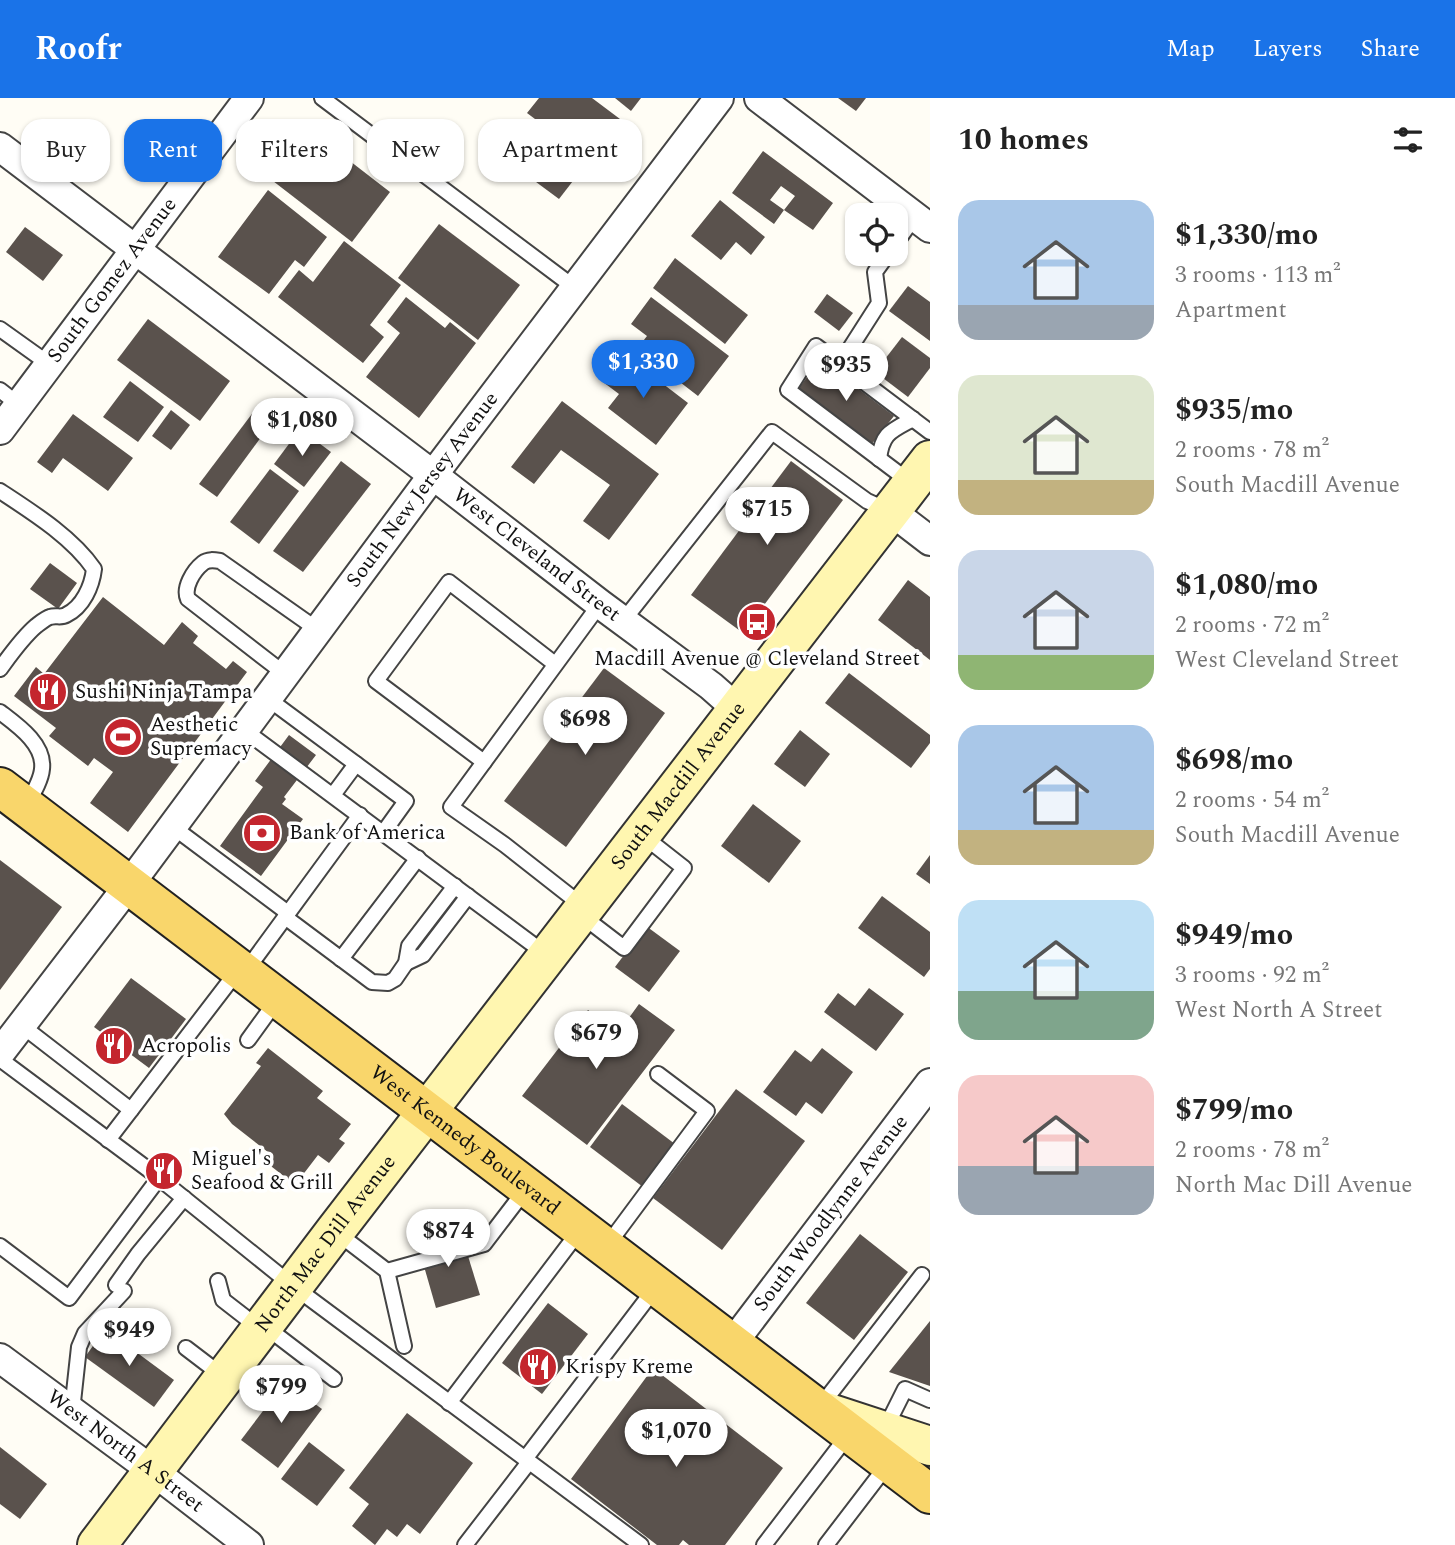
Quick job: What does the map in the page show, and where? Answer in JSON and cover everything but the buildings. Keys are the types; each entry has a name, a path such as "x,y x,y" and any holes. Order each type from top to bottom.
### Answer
{"main road":[{"name":"West Kennedy Boulevard","path":"13,797 818,1409 874,1442 930,1494"}],"street":[{"name":"South Gomez Avenue","path":"0,430 9,397 49,365 249,98"},
{"name":"South New Jersey Avenue","path":"0,1053 173,827 433,475 719,98"},
{"path":"759,98 922,222"},
{"name":"West Cleveland Street","path":"0,147 711,686 737,709"},
{"path":"911,485 930,541"},
{"name":"South Macdill Avenue","path":"428,1112 911,485"},
{"name":"South Woodlynne Avenue","path":"732,1344 930,1083"},
{"name":"North Mac Dill Avenue","path":"98,1545 428,1112"},
{"name":"West North A Street","path":"1,1361 153,1471 249,1545"},
{"path":"874,1442 930,1446"}],"lane":[{"path":"322,98 575,288"},
{"path":"908,233 922,222"},
{"path":"840,364 878,303 875,272 879,266"},
{"path":"0,329 49,365"},
{"path":"911,485 788,390 816,346 930,432"},
{"path":"879,459 880,445 887,433 913,419"},
{"path":"624,621 772,432 867,501 911,485"},
{"path":"0,491 33,513 83,553 94,569 92,584 73,610 65,617 51,616 37,625 0,669"},
{"path":"285,674 188,599 186,586 203,564 210,560 220,561 318,630"},
{"path":"484,762 376,681 449,582 555,664"},
{"path":"600,604 451,807 505,845 624,948 684,868 641,834"},
{"path":"268,698 406,801 383,833"},
{"path":"0,712 29,735 42,760 43,771 13,797"},
{"path":"244,730 548,956"},
{"path":"333,795 356,764"},
{"path":"108,1140 287,915 360,815"},
{"path":"173,827 341,959 372,982 379,984 388,984 395,979 406,963 409,946 455,886"},
{"path":"341,959 418,858"},
{"path":"406,963 423,955 468,896"},
{"path":"248,1040 278,999"},
{"path":"21,1026 131,1110"},
{"path":"0,1059 159,1178 293,1286 641,1545"},
{"path":"449,1403 707,1111 658,1074"},
{"path":"0,1246 69,1298 159,1178"},
{"path":"387,1271 484,1244 527,1188"},
{"path":"72,1411 79,1347 85,1333 120,1288 138,1254 184,1198"},
{"path":"335,1231 387,1271 404,1346"},
{"path":"818,1409 922,1275"},
{"path":"218,1281 223,1300 334,1379"},
{"path":"465,1545 656,1287"},
{"path":"186,1348 225,1377"},
{"path":"826,1545 874,1442 905,1389 930,1400"},
{"path":"764,1545 874,1442"}],"place":[{"name":"Macdill Avenue @ Cleveland Street","path":"757,622"},
{"name":"Sushi Ninja Tampa","path":"48,692"},
{"name":"Aesthetic Supremacy","path":"123,737"},
{"name":"Bank of America","path":"262,833"},
{"name":"Acropolis","path":"114,1046"},
{"name":"Miguel's Seafood & Grill","path":"164,1171"},
{"name":"Krispy Kreme","path":"538,1367"}]}
